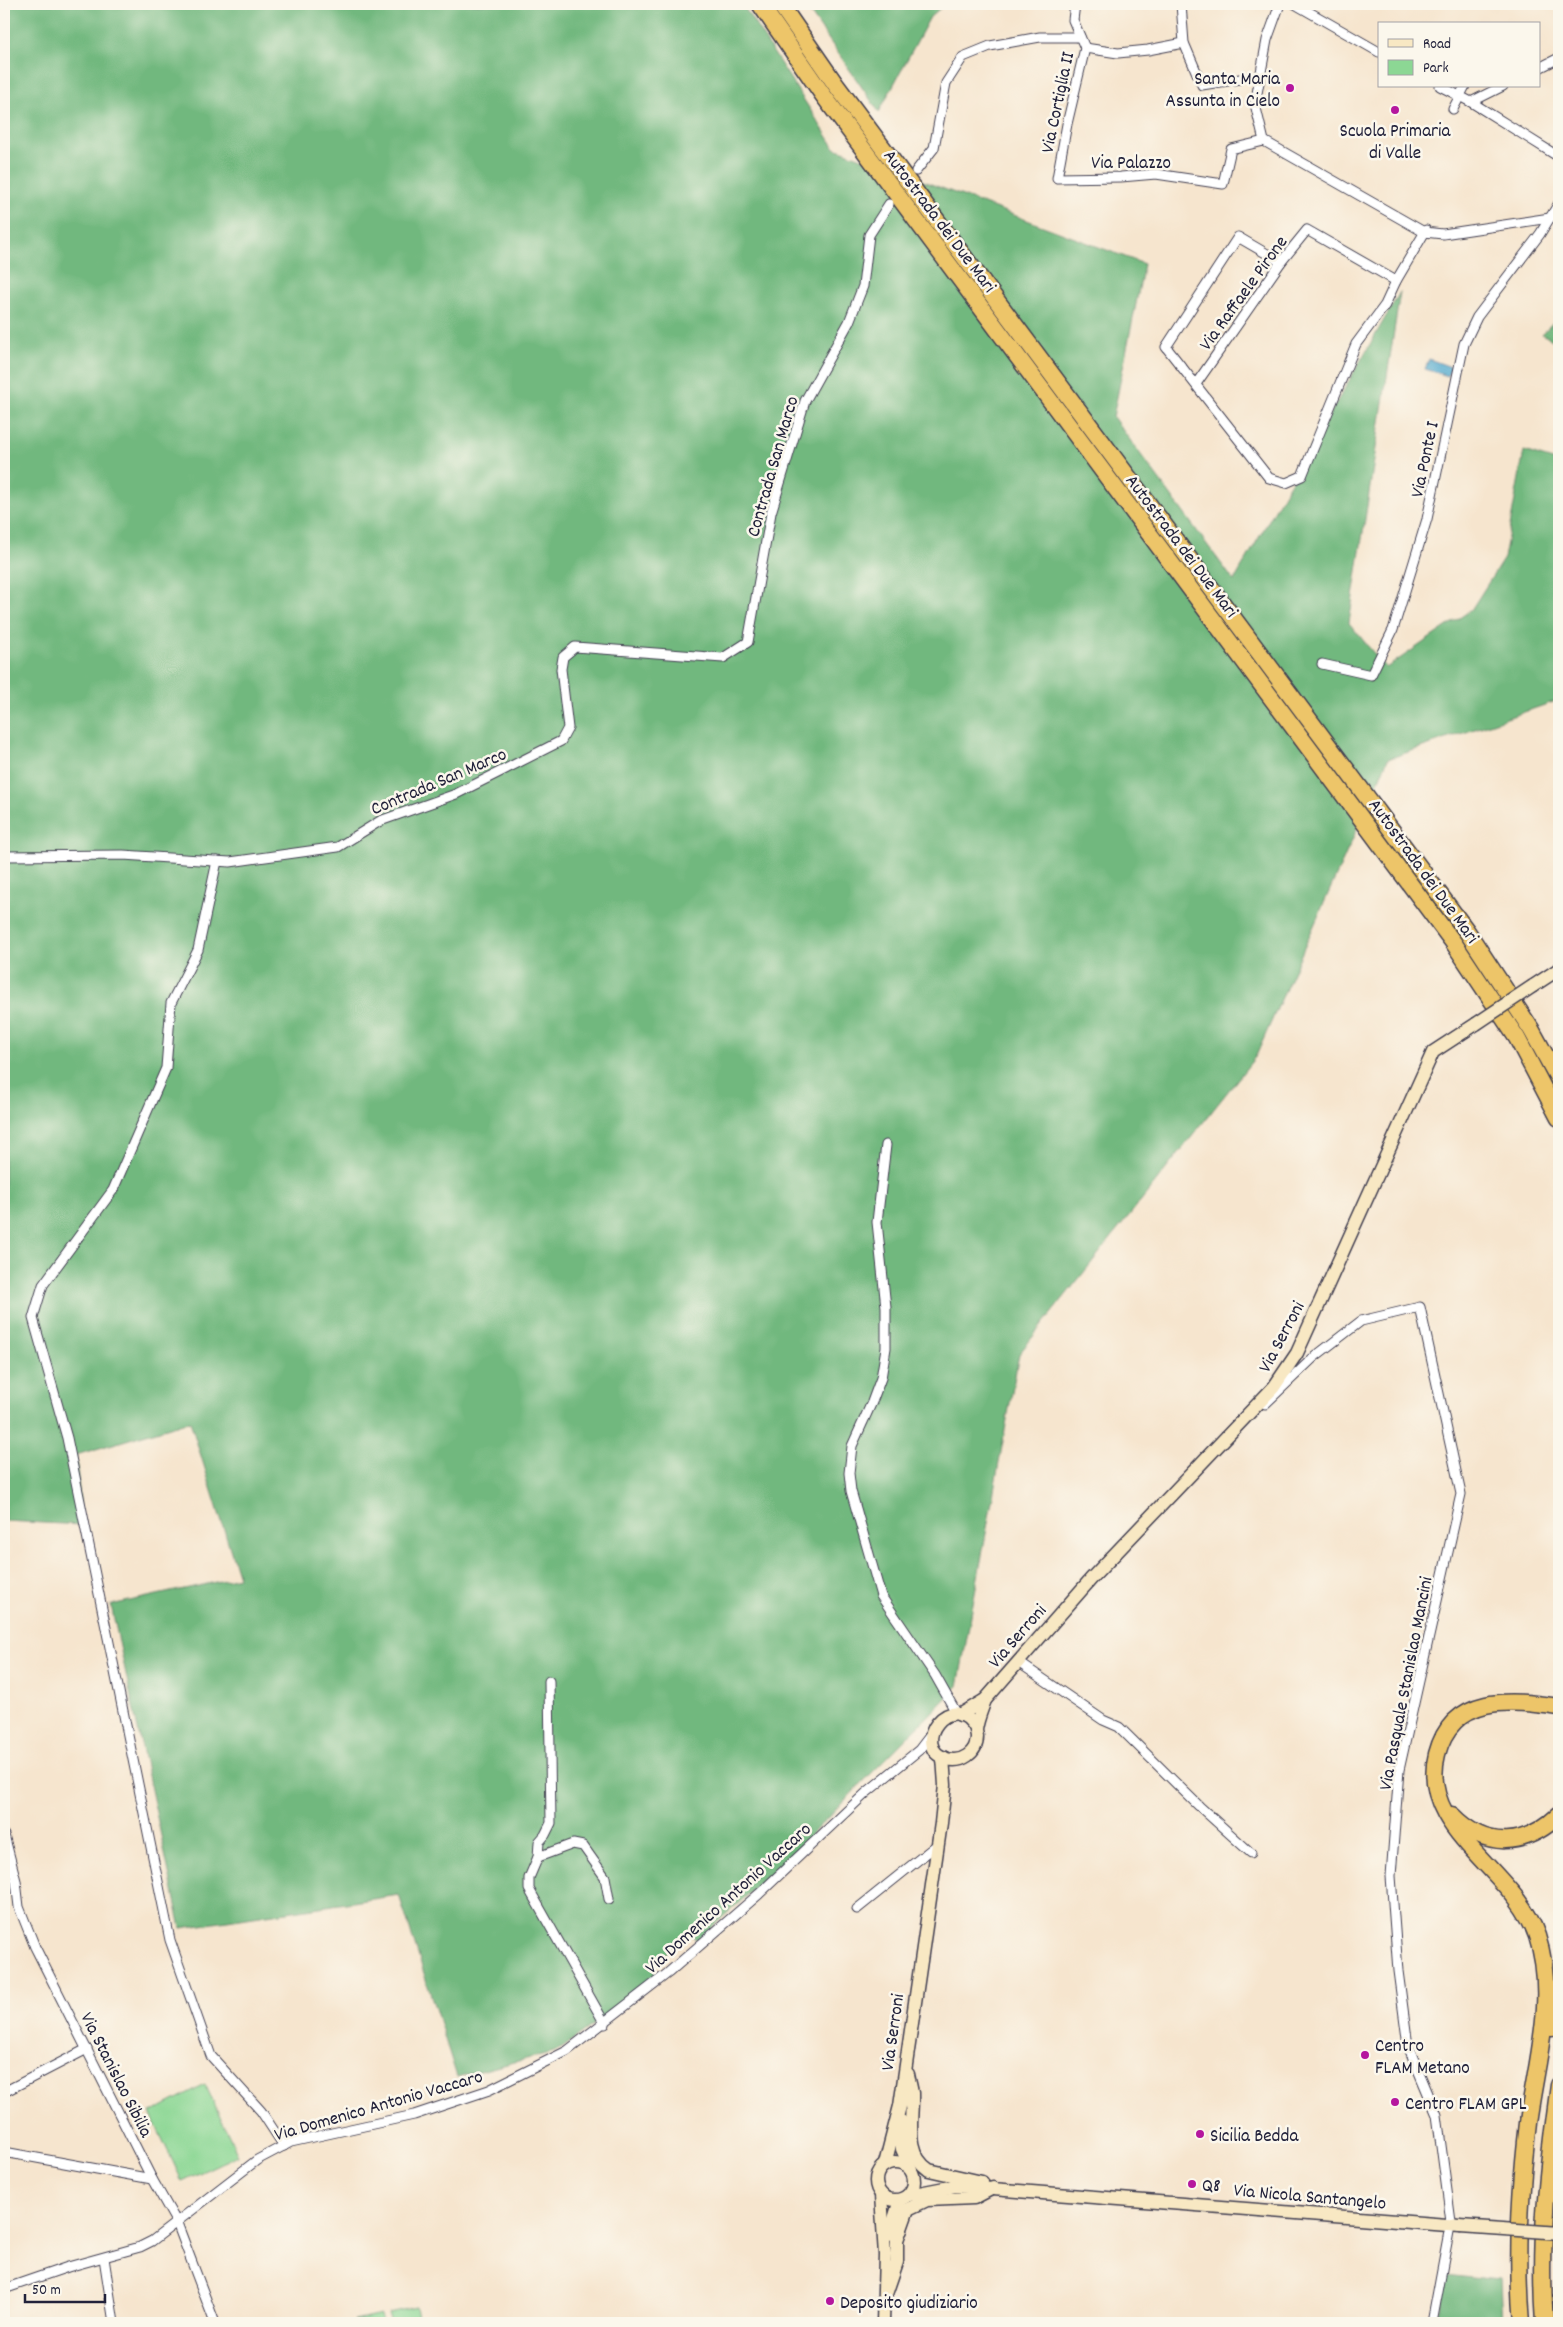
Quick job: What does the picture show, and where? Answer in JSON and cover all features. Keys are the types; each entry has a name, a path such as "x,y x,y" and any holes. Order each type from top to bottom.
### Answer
{"highway":[{"name":"Autostrada dei Due Mari","path":"760,4 823,95 1304,740 1487,990 1540,1079 1559,1118"},
{"name":"Autostrada dei Due Mari","path":"780,4 836,85 1466,930 1502,983 1559,1080"},
{"path":"1502,983 1537,1026 1559,1062"},
{"path":"1522,2323 1518,2282 1519,2214 1529,2120 1544,2023 1543,1962 1537,1935 1524,1908 1505,1882 1452,1826 1440,1800 1435,1775 1438,1752 1446,1732 1464,1715 1483,1705 1501,1701 1559,1708"},
{"path":"1440,1800 1466,1828 1476,1834 1497,1840 1522,1839 1541,1830 1559,1814"},
{"path":"1529,2323 1526,2250 1532,2168 1559,1986"},
{"path":"1545,2323 1542,2283 1544,2214 1559,2085"},
{"path":"1542,2283 1559,2151"}],"main road":[{"name":"Via Serroni","path":"942,1717 959,1714 985,1700 1090,1579 1234,1430 1279,1387 1297,1353 1433,1052 1559,968"},
{"name":"Via Serroni","path":"945,1785 960,1759 973,1751 978,1737 976,1729 985,1700"},
{"path":"959,1714 967,1718 976,1729"},
{"path":"932,1733 942,1717"},
{"name":"Via Serroni","path":"900,2106 945,1785 940,1755 932,1740 932,1733"},
{"path":"940,1755 960,1759"},
{"path":"906,2064 912,2091 912,2150 922,2165 929,2170 962,2176 993,2188"},
{"path":"883,2323 885,2255 881,2195 876,2184 876,2178 886,2164 900,2106"},
{"path":"885,2255 892,2220 914,2184 902,2149 900,2106"},
{"path":"886,2164 898,2162 925,2177 955,2186"},
{"name":"Via Nicola Santangelo","path":"881,2195 890,2200 955,2186 993,2188 1559,2233"},
{"path":"885,2297 897,2262 897,2240 908,2209 927,2200 974,2198 993,2188"}],"street":[{"name":"Via Cortiglia II","path":"1057,178 1067,124 1085,48 1072,20 1075,4"},
{"path":"1181,4 1184,42 1202,85 1240,79"},
{"path":"1280,4 1267,40 1255,104 1264,141 1425,231 1442,234 1550,218"},
{"path":"1295,4 1378,51"},
{"path":"916,171 934,148 946,83 963,57 990,46 1040,37 1080,37"},
{"path":"1085,48 1118,53 1148,50 1184,42"},
{"path":"1540,68 1559,58"},
{"path":"1444,88 1471,102 1559,157"},
{"path":"1453,109 1464,88"},
{"path":"1471,102 1499,88"},
{"name":"Via Palazzo","path":"1057,178 1120,178 1156,174 1223,184 1231,149 1264,141"},
{"name":"Via Ponte I","path":"1322,664 1371,675 1393,630 1427,519 1464,344 1477,316 1550,218 1559,203"},
{"name":"Contrada San Marco","path":"4,856 123,855 230,862 338,847 380,821 456,794 561,741 568,728 561,669 563,657 575,647 723,658 748,642 771,512 805,401 850,322 863,286 869,235 889,204"},
{"name":"Via Raffaele Pirone","path":"1196,384 1281,262 1307,230 1396,281"},
{"path":"1281,262 1238,237 1166,347 1269,478 1286,483 1302,476 1356,344 1385,305 1396,281 1425,231"},
{"path":"217,861 198,950 171,1003 166,1068 114,1190 43,1285 33,1318 67,1438 170,1940 211,2056 261,2111 284,2146"},
{"path":"886,1146 877,1222 886,1307 886,1348 878,1386 852,1446 849,1473 850,1490 881,1596 935,1674 948,1700 959,1714"},
{"name":"Via Pasquale Stanislao Mancini","path":"1279,1387 1313,1358 1362,1321 1420,1307 1461,1494 1399,1770 1391,1876 1398,1971 1408,2046 1438,2115 1455,2226"},
{"path":"1018,1662 1103,1720 1119,1728 1199,1806 1251,1853"},
{"path":"549,1681 551,1818 548,1831 539,1842 538,1857 529,1878 529,1890 605,2024"},
{"path":"942,1717 948,1700"},
{"name":"Via Domenico Antonio Vaccaro","path":"4,2289 152,2241 257,2160 291,2142 414,2114 489,2090 567,2051 605,2024 675,1967 759,1894 866,1793 919,1750 932,1733"},
{"path":"919,1750 940,1755"},
{"name":"Via Stanislao Sibilia","path":"4,1836 16,1881 19,1907 35,1947 152,2180 177,2223 215,2323"},
{"path":"538,1857 573,1844 583,1846 605,1877 609,1899"},
{"path":"857,1909 938,1844"},
{"path":"4,2092 87,2049"},
{"path":"4,2152 152,2180"},
{"path":"1432,2323 1455,2226"},
{"path":"104,2258 114,2323"}],"green space":[{"path":"4,4 742,4 835,148 1144,264 1113,417 1234,581 1400,292 1349,623 1386,668 1471,610 1504,558 1524,451 1559,462 1559,700 1388,759 1256,1056 1019,1354 958,1686 778,1868 697,1940 689,1933 655,1965 654,1981 557,2051 457,2077 399,1895 181,1928 111,1605 239,1577 190,1421 76,1455 82,1525 4,1521"},
{"path":"804,4 945,4 930,17 879,112"},
{"path":"1559,316 1559,344 1542,334"},
{"path":"205,2084 238,2155 182,2181 150,2113"},
{"path":"1446,2274 1501,2280 1503,2323 1436,2323"},
{"path":"416,2307 419,2323 391,2323 388,2313"},
{"path":"381,2315 383,2323 355,2323 354,2321"}],"water":[{"path":"1429,359 1451,367 1448,376 1425,369"}],"place":[{"name":"Santa Maria Assunta in Cielo","path":"1290,88"},
{"name":"Scuola Primaria di Valle","path":"1395,110"},
{"name":"Centro FLAM Metano","path":"1365,2055"},
{"name":"Centro FLAM GPL","path":"1395,2102"},
{"name":"Sicilia Bedda","path":"1200,2134"},
{"name":"Q8","path":"1192,2184"},
{"name":"Deposito giudiziario","path":"830,2301"}]}
